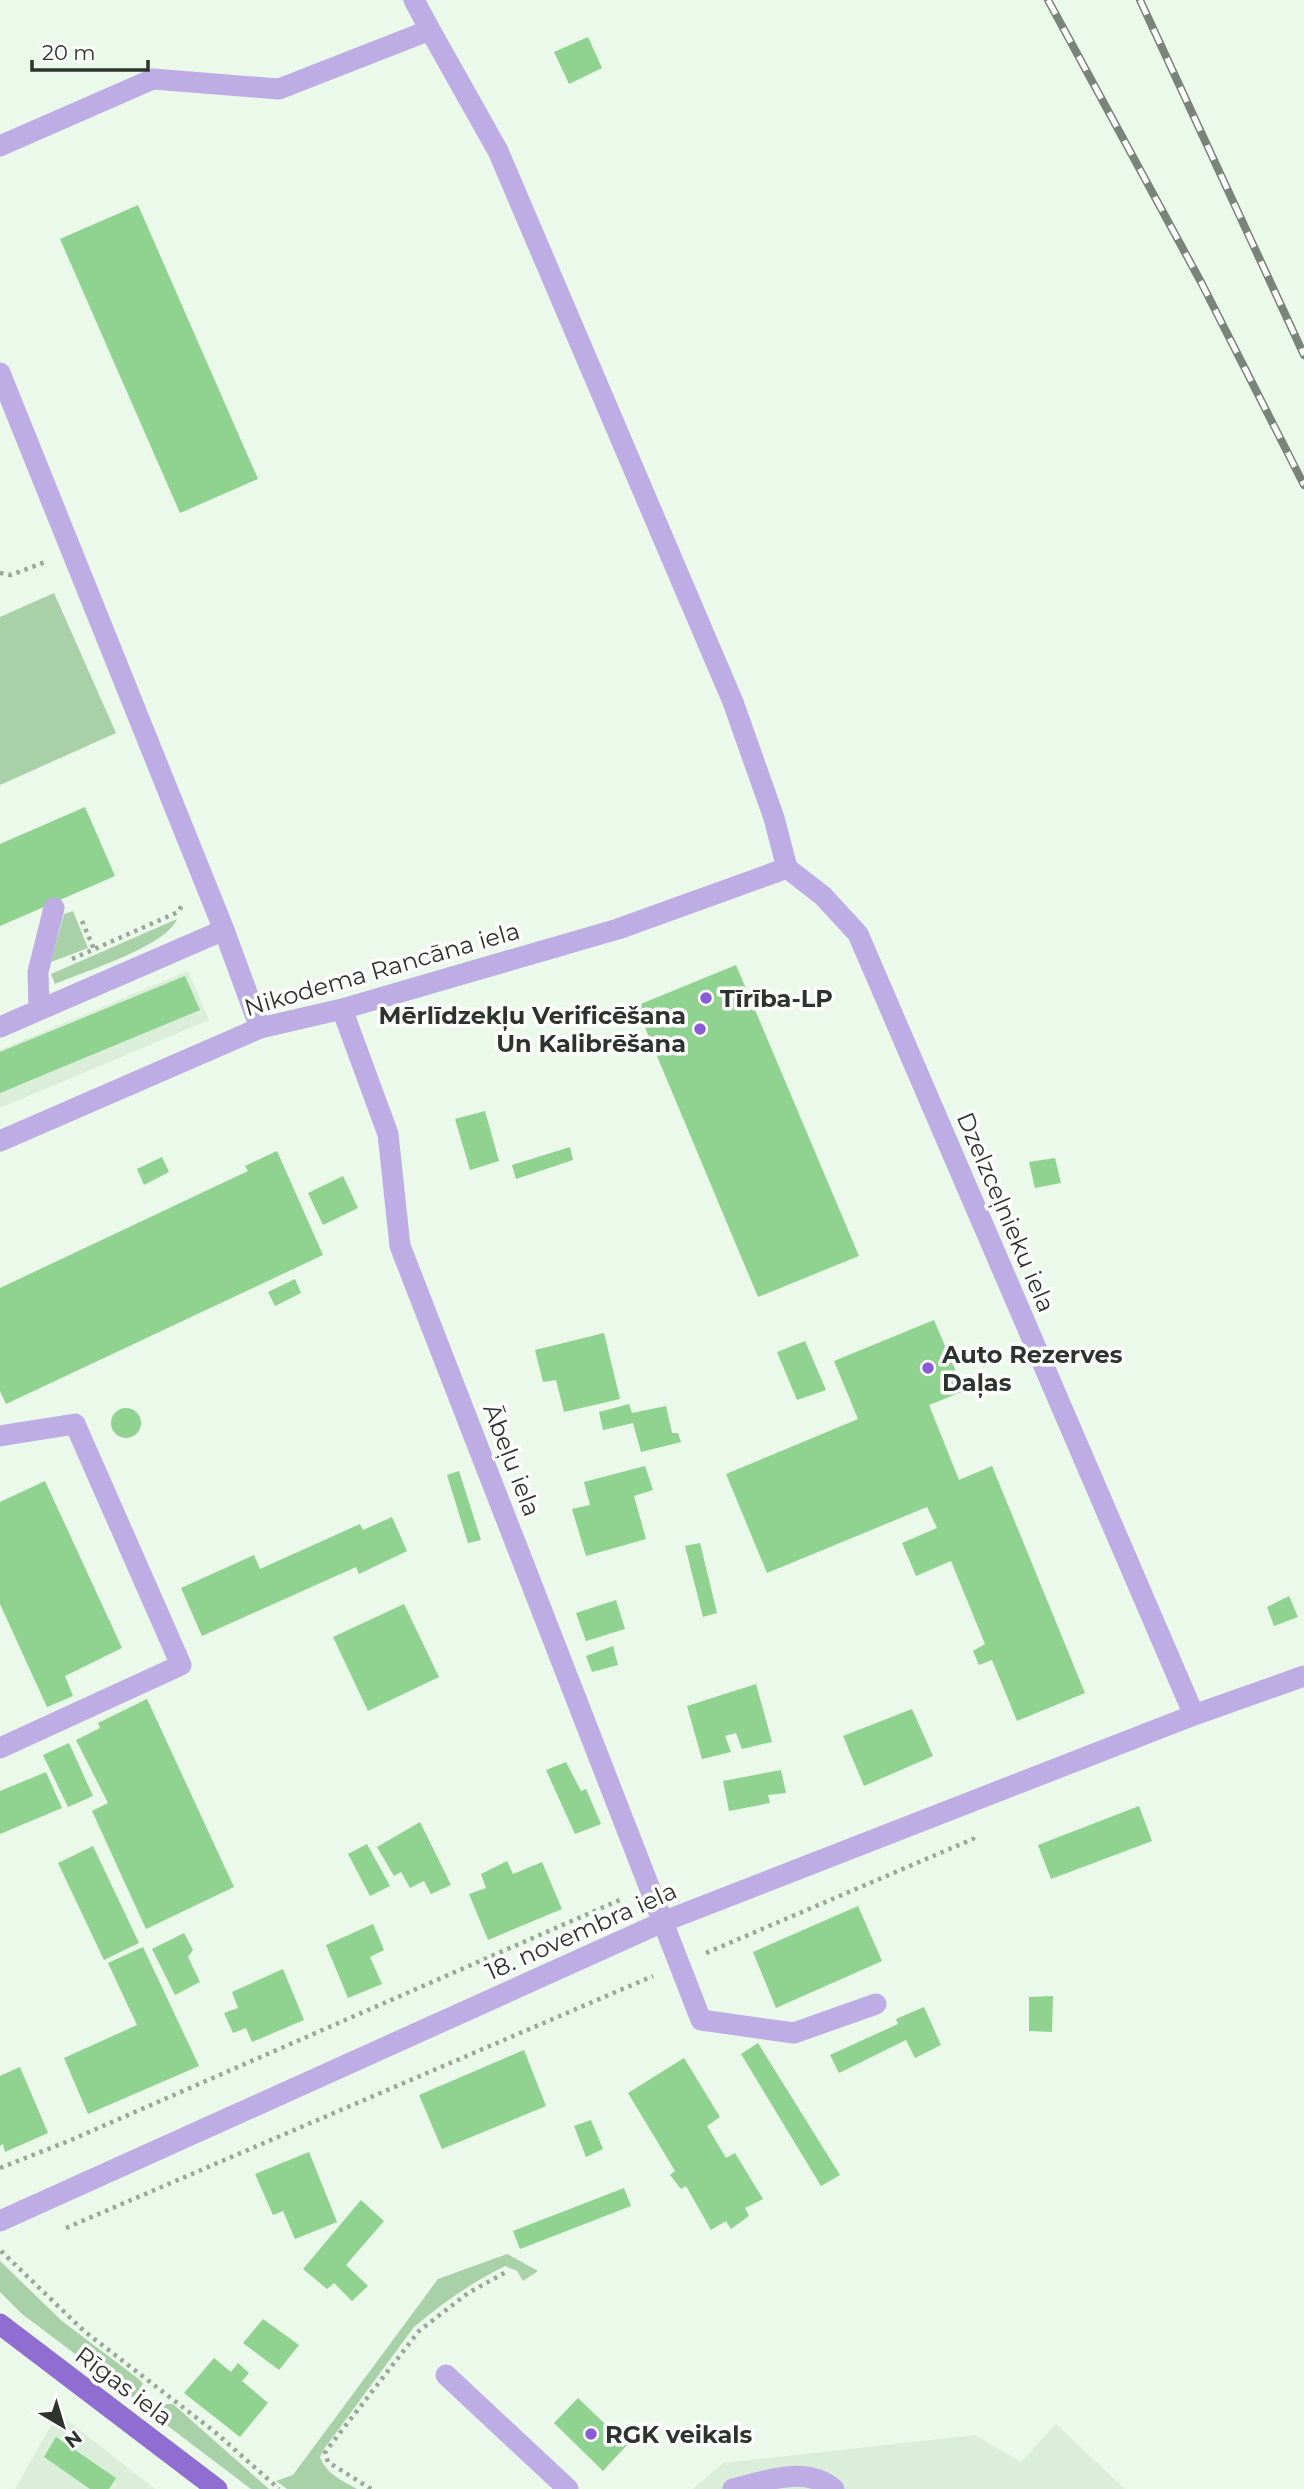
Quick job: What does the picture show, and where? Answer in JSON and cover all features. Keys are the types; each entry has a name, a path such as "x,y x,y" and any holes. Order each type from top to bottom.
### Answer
{"main road":[{"name":"Rīgas iela","path":"0,2324 217,2489"}],"street":[{"path":"414,0 498,151 728,689 774,818 787,868"},
{"path":"0,146 153,79 279,89 430,30"},
{"path":"0,373 224,930 260,1028"},
{"name":"Nikodema Rancāna iela","path":"0,1141 260,1028 342,1009 618,929 787,868"},
{"name":"Dzelzceļnieku iela","path":"787,868 823,896 858,934 1194,1715"},
{"path":"39,1010 38,972 54,908"},
{"path":"0,1027 224,930"},
{"name":"Ābeļu iela","path":"342,1009 388,1134 400,1246 665,1921 701,2020 794,2033 876,2004"},
{"path":"0,1436 75,1424 181,1665 0,1748"},
{"name":"18. novembra iela","path":"0,2221 665,1921 1194,1715 1304,1676"},
{"path":"446,2375 568,2489"},
{"path":"733,2489 797,2475 814,2478 834,2489"}],"path":[{"path":"0,573 11,575 47,561 52,573"},
{"path":"38,972 178,912 186,896"},
{"path":"55,2232 973,1839 993,1793"},
{"path":"0,2168 96,2129 651,1886"},
{"path":"2,2252 17,2249"},
{"path":"2,2252 76,2323 215,2432 279,2489"},
{"path":"371,2489 328,2462 326,2453 329,2447 419,2330 468,2293 508,2271"}],"shaded area":[{"path":"188,971 209,1020 0,1108 0,1050"},
{"path":"58,2413 155,2489 15,2489"},
{"path":"1056,2424 1125,2489 693,2489 723,2463 975,2435 1021,2462"}],"green space":[{"path":"54,593 116,733 0,785 0,617"},
{"path":"73,911 88,948 51,962 64,914"},
{"path":"177,919 158,939 55,984 51,974"},
{"path":"507,2254 538,2271 523,2281 517,2271 505,2266 469,2286 414,2327 324,2449 320,2457 327,2468 357,2489 287,2489 276,2481 293,2475 438,2279"},
{"path":"0,2261 62,2321 140,2380 143,2384 135,2399 22,2314 0,2292"},
{"path":"166,2404 173,2404 269,2489 251,2489 160,2420 159,2412"}],"building":[{"path":"588,37 602,68 569,84 554,52"},
{"path":"138,205 258,479 180,513 60,239"},
{"path":"85,807 115,876 0,926 0,844"},
{"path":"736,965 859,1256 758,1297 636,1006"},
{"path":"185,976 200,1010 0,1093 0,1052"},
{"path":"485,1111 499,1161 470,1170 455,1119"},
{"path":"570,1147 573,1160 516,1179 512,1165"},
{"path":"277,1151 323,1255 6,1404 0,1391 0,1288 248,1171 245,1166"},
{"path":"162,1157 169,1172 144,1185 137,1169"},
{"path":"1055,1158 1061,1183 1035,1188 1029,1162"},
{"path":"343,1176 358,1208 323,1225 308,1193"},
{"path":"295,1279 301,1293 275,1306 268,1292"},
{"path":"934,1320 964,1391 929,1405 959,1480 992,1466 1085,1693 1017,1721 992,1660 979,1665 973,1651 985,1644 951,1561 916,1576 902,1543 937,1528 927,1507 767,1573 726,1474 858,1419 834,1361"},
{"path":"604,1333 620,1399 564,1412 556,1380 543,1382 535,1350"},
{"path":"805,1341 826,1390 797,1400 777,1352"},
{"path":"629,1404 632,1413 666,1406 672,1433 678,1433 681,1442 641,1452 633,1423 603,1430 599,1412"},
{"path":"126,1408 137,1412 141,1423 137,1434 126,1438 115,1434 111,1423 115,1412"},
{"path":"645,1466 653,1490 634,1496 646,1539 586,1556 572,1509 590,1505 584,1482"},
{"path":"459,1471 481,1540 468,1543 447,1475"},
{"path":"45,1481 122,1648 65,1676 73,1696 47,1707 0,1604 0,1502"},
{"path":"392,1517 407,1551 359,1574 356,1567 202,1636 181,1588 254,1555 260,1569 360,1524 363,1530"},
{"path":"700,1543 717,1613 703,1617 685,1546"},
{"path":"1289,1596 1298,1617 1274,1626 1267,1607"},
{"path":"616,1600 625,1629 586,1641 576,1613"},
{"path":"404,1604 439,1677 368,1711 333,1637"},
{"path":"613,1646 618,1665 592,1672 586,1656"},
{"path":"756,1684 772,1742 742,1749 736,1733 725,1736 731,1752 702,1759 687,1706"},
{"path":"147,1699 234,1887 146,1929 92,1811 108,1803 76,1740 100,1728 98,1723"},
{"path":"912,1709 933,1756 864,1786 843,1736"},
{"path":"69,1743 93,1796 68,1807 43,1755"},
{"path":"566,1762 581,1791 586,1789 601,1824 575,1834 546,1770"},
{"path":"781,1770 786,1793 768,1795 770,1803 729,1811 723,1781"},
{"path":"46,1772 62,1808 0,1834 0,1791"},
{"path":"1139,1806 1152,1841 1051,1879 1038,1845"},
{"path":"420,1822 451,1885 431,1894 424,1881 410,1888 401,1872 394,1876 377,1847"},
{"path":"367,1844 390,1886 370,1896 348,1854"},
{"path":"93,1846 139,1943 104,1960 58,1863"},
{"path":"507,1861 513,1874 542,1862 562,1909 488,1940 469,1894 486,1888 481,1874"},
{"path":"858,1906 882,1961 776,2008 753,1952"},
{"path":"373,1924 384,1950 370,1957 382,1984 348,1998 326,1945"},
{"path":"184,1933 193,1950 188,1957 200,1982 175,1995 152,1949"},
{"path":"143,1947 199,2066 88,2114 64,2058 137,2025 108,1963"},
{"path":"283,1969 304,2020 252,2042 246,2028 233,2033 224,2013 238,2008 232,1992"},
{"path":"1053,1996 1052,2032 1029,2031 1029,1997"},
{"path":"924,2007 941,2045 915,2058 906,2040 839,2073 830,2055 898,2024 896,2019"},
{"path":"758,2043 840,2175 821,2186 741,2054"},
{"path":"524,2050 546,2106 442,2149 419,2095"},
{"path":"684,2058 720,2117 707,2126 726,2158 735,2153 763,2199 745,2208 749,2216 731,2229 726,2221 711,2230 686,2186 681,2189 670,2175 675,2171 628,2093"},
{"path":"20,2067 48,2133 5,2152 3,2144 0,2146 0,2076"},
{"path":"591,2120 603,2149 586,2157 574,2126"},
{"path":"309,2152 337,2222 295,2239 283,2211 273,2215 255,2174"},
{"path":"624,2188 631,2206 520,2249 513,2231"},
{"path":"361,2200 384,2221 346,2265 368,2286 352,2301 334,2283 327,2289 303,2269"},
{"path":"263,2319 299,2345 279,2370 243,2343"},
{"path":"214,2358 231,2372 238,2363 249,2373 242,2381 268,2403 240,2437 184,2393"},
{"name":"RGK veikals","path":"578,2398 627,2445 603,2471 554,2423"},
{"path":"56,2437 116,2478 109,2489 90,2489 44,2457"}],"railway":[{"path":"1048,0 1202,284 1304,485"},
{"path":"1140,0 1304,355"}],"place":[{"name":"Tīrība-LP","path":"706,998"},
{"name":"Mērlīdzekļu Verificēšana Un Kalibrēšana","path":"700,1029"},
{"name":"Auto Rezerves Daļas","path":"928,1368"},
{"name":"RGK veikals","path":"591,2434"}]}
